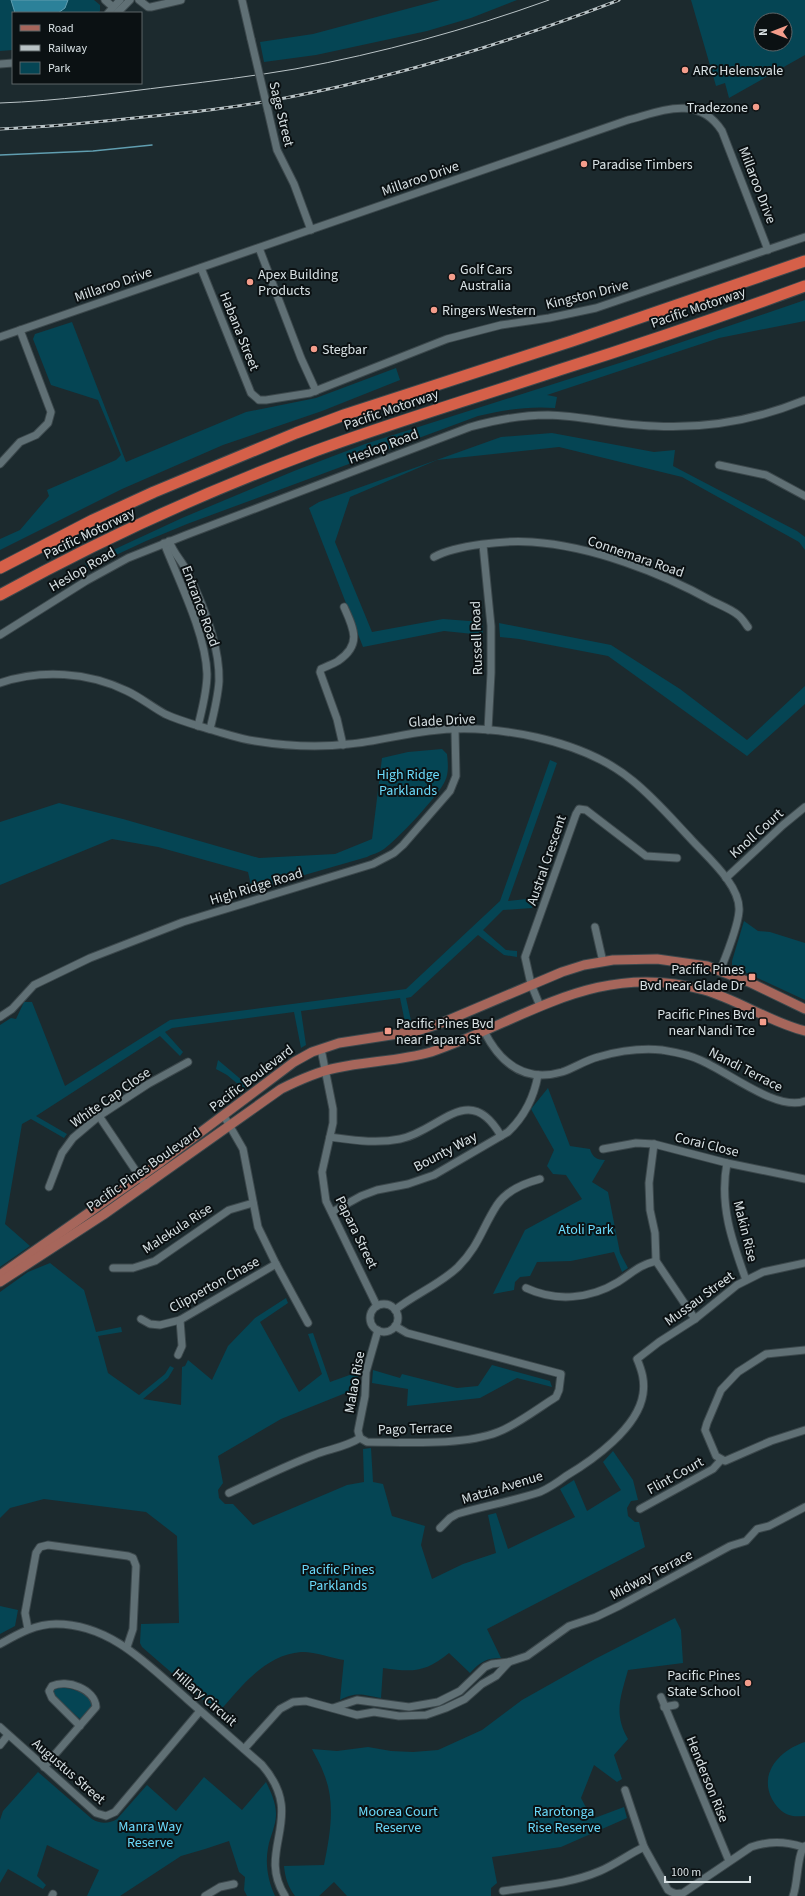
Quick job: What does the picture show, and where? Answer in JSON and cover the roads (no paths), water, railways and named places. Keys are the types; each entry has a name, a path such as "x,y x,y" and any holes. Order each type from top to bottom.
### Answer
{"highway":[{"name":"Pacific Motorway","path":"0,568 154,492 296,433 351,412 572,341 805,261"},
{"name":"Pacific Motorway","path":"0,595 62,562 178,507 305,454 559,370 805,286"}],"main road":[{"name":"Pacific Boulevard","path":"0,1275 140,1178 294,1062 321,1049 339,1043 417,1031 439,1024 531,984 584,965 637,959 657,959 685,962 720,971 749,982 805,1009"},
{"name":"Pacific Pines Boulevard","path":"0,1282 146,1186 281,1089 302,1079 326,1071 411,1058 448,1047 540,1006 576,992 621,983 661,983 704,990 729,999 774,1021 805,1031"}],"street":[{"path":"105,0 113,11"},
{"path":"113,11 120,0"},
{"path":"113,11 130,0"},
{"path":"139,0 148,7 181,0"},
{"name":"Sage Street","path":"242,0 279,154 294,184 310,230"},
{"path":"0,64 12,63"},
{"name":"Millaroo Drive","path":"0,337 628,120 659,111 687,108 697,110 710,116 722,131 768,250"},
{"name":"Kingston Drive","path":"259,400 295,396 316,391 446,339 500,325 549,318 596,308 805,237"},
{"path":"258,248 301,358 316,391"},
{"name":"Habana Street","path":"201,268 251,393 259,400"},
{"path":"0,464 20,442 36,435 48,423 52,412 20,330"},
{"name":"Heslop Road","path":"0,635 86,581 128,558 166,542 470,427 512,417 547,415 652,426 722,424 774,412 805,400"},
{"path":"719,465 766,475 805,496"},
{"name":"Entrance Road","path":"166,542 188,574 208,624 215,647 219,669 218,688 210,729"},
{"name":"Entrance Road","path":"166,542 204,650 207,676 206,691 198,726"},
{"name":"Connemara Road","path":"434,558 445,551 506,542 531,542 607,557 687,587 739,616 748,627"},
{"name":"Russell Road","path":"482,545 491,626 491,673 488,730"},
{"path":"343,745 337,719 320,672 321,669 337,662 349,653 353,646 354,634 344,607"},
{"path":"204,650 215,647"},
{"name":"Glade Drive","path":"0,683 39,674 87,677 127,691 165,714 198,726 255,742 292,746 343,745 430,731 488,730 504,731 540,738 570,747 605,762 633,780 653,799 726,878 737,897 739,911 720,971"},
{"name":"High Ridge Road","path":"0,1017 12,1009 34,985 90,958 183,922 373,864 394,853 444,799 455,782 455,730"},
{"name":"Knoll Court","path":"726,878 783,824 805,807"},
{"name":"Austral Crescent","path":"540,1006 531,984 526,957 579,809 586,810 646,856 677,858"},
{"path":"596,927 603,962"},
{"name":"Nandi Terrace","path":"484,1031 497,1053 505,1062 522,1071 538,1075 562,1072 597,1057 621,1052 662,1050 699,1059 779,1102 794,1103 805,1101"},
{"name":"Papara Street","path":"321,1049 333,1109 330,1137 322,1172 326,1201 377,1306"},
{"name":"White Cap Close","path":"49,1187 62,1153 73,1138 99,1116 148,1084 188,1062"},
{"name":"Bounty Way","path":"332,1212 366,1194 408,1184 434,1175 501,1136 517,1124 524,1114 531,1100 538,1075"},
{"path":"330,1137 374,1142 388,1142 402,1139 420,1132 450,1114 462,1111 473,1111 484,1114 492,1121 501,1136"},
{"path":"99,1116 146,1186"},
{"path":"224,1116 240,1141 245,1155 258,1227 308,1323"},
{"name":"Corai Close","path":"603,1149 636,1143 654,1144 727,1163 805,1178"},
{"path":"654,1144 649,1184 650,1210 655,1233 656,1261 695,1319"},
{"name":"Makin Rise","path":"727,1163 724,1181 726,1214 746,1280"},
{"path":"395,1310 406,1301 444,1279 469,1255 479,1241 497,1205 503,1198 526,1183 540,1179"},
{"name":"Malekula Rise","path":"113,1268 133,1268 155,1261 229,1210 253,1203"},
{"path":"526,1288 550,1296 582,1296 613,1285 636,1267 656,1261"},
{"name":"Clipperton Chase","path":"141,1319 150,1324 160,1325 180,1320 276,1264"},
{"name":"Mussau Street","path":"637,1359 659,1342 695,1319 737,1285 763,1272 805,1264"},
{"path":"387,1304 395,1310 398,1318 395,1326 387,1331 378,1330 371,1323 371,1314 377,1306 387,1304"},
{"path":"178,1355 182,1346 180,1320"},
{"name":"Pago Terrace","path":"229,1493 313,1455 332,1448 346,1446 360,1438 367,1442 428,1442 469,1439 500,1432 556,1397 559,1390 562,1374 407,1333 395,1326"},
{"name":"Malao Rise","path":"360,1438 358,1431 364,1396 366,1372 378,1330"},
{"path":"805,1350 766,1354 738,1372 721,1390 707,1423 706,1430 716,1456 721,1460 729,1460 771,1440 805,1430"},
{"name":"Matzia Avenue","path":"440,1528 450,1518 457,1514 540,1492 585,1464 608,1447 632,1420 640,1405 644,1384 643,1372 637,1359"},
{"name":"Flint Court","path":"640,1509 714,1469 721,1460"},
{"name":"Midway Terrace","path":"333,1708 359,1701 409,1707 438,1702 460,1691 485,1667 526,1656 569,1626 596,1617 619,1606 730,1546 746,1541 758,1529 769,1526 805,1507"},
{"path":"28,1629 24,1612 36,1553 40,1547 48,1545 128,1556 133,1558 136,1566 132,1629 127,1647"},
{"name":"Hillary Circuit","path":"0,1644 28,1629 56,1624 76,1626 100,1633 127,1647 244,1749 269,1772 279,1790 283,1816 275,1858 275,1869 277,1881 284,1896"},
{"name":"Midway Terrace","path":"244,1749 272,1717 286,1705 298,1701 333,1708 353,1714 374,1712 399,1716 426,1714 456,1704 482,1684 492,1679 508,1662"},
{"path":"485,1667 492,1679"},
{"path":"44,1767 80,1726 96,1707 96,1700 91,1694 72,1684 57,1684 52,1686 49,1691 52,1698 80,1726"},
{"name":"Henderson Rise","path":"661,1697 729,1861"},
{"path":"359,1701 358,1707 360,1714"},
{"path":"664,1707 675,1705"},
{"name":"Augustus Street","path":"0,1727 8,1736 96,1814 106,1816 111,1815 200,1711"},
{"path":"0,1745 8,1736"},
{"path":"625,1790 644,1847 668,1890 673,1895 683,1893 746,1850 762,1843 789,1842 804,1847 799,1857 796,1888 793,1896"},
{"path":"503,1892 582,1878 602,1870 630,1853 644,1847"},
{"path":"205,1896 220,1886 234,1884"}],"waterway":[{"path":"0,155 93,151 152,145"}],"tram line":[{"path":"0,103 108,94 234,78 327,63 455,31 549,0"}],"railway":[{"path":"0,129 84,123 210,110 266,102 370,79 496,44 619,0"}],"place":[{"name":"ARC Helensvale","path":"685,70"},
{"name":"Tradezone","path":"756,107"},
{"name":"Paradise Timbers","path":"584,164"},
{"name":"Golf Cars Australia","path":"452,277"},
{"name":"Apex Building Products","path":"250,282"},
{"name":"Ringers Western","path":"434,310"},
{"name":"Stegbar","path":"314,349"},
{"name":"Pacific Pines Bvd near Glade Dr","path":"752,977"},
{"name":"Pacific Pines Bvd near Nandi Tce","path":"763,1022"},
{"name":"Pacific Pines Bvd near Papara St","path":"388,1031"},
{"name":"Pacific Pines State School","path":"748,1683"}],"park label":[{"name":"High Ridge Parklands","path":"408,782"},
{"name":"Atoli Park","path":"586,1229"},
{"name":"Pacific Pines Parklands","path":"338,1578"},
{"name":"Moorea Court Reserve","path":"398,1820"},
{"name":"Rarotonga Rise Reserve","path":"564,1820"},
{"name":"Manra Way Reserve","path":"150,1834"}]}
